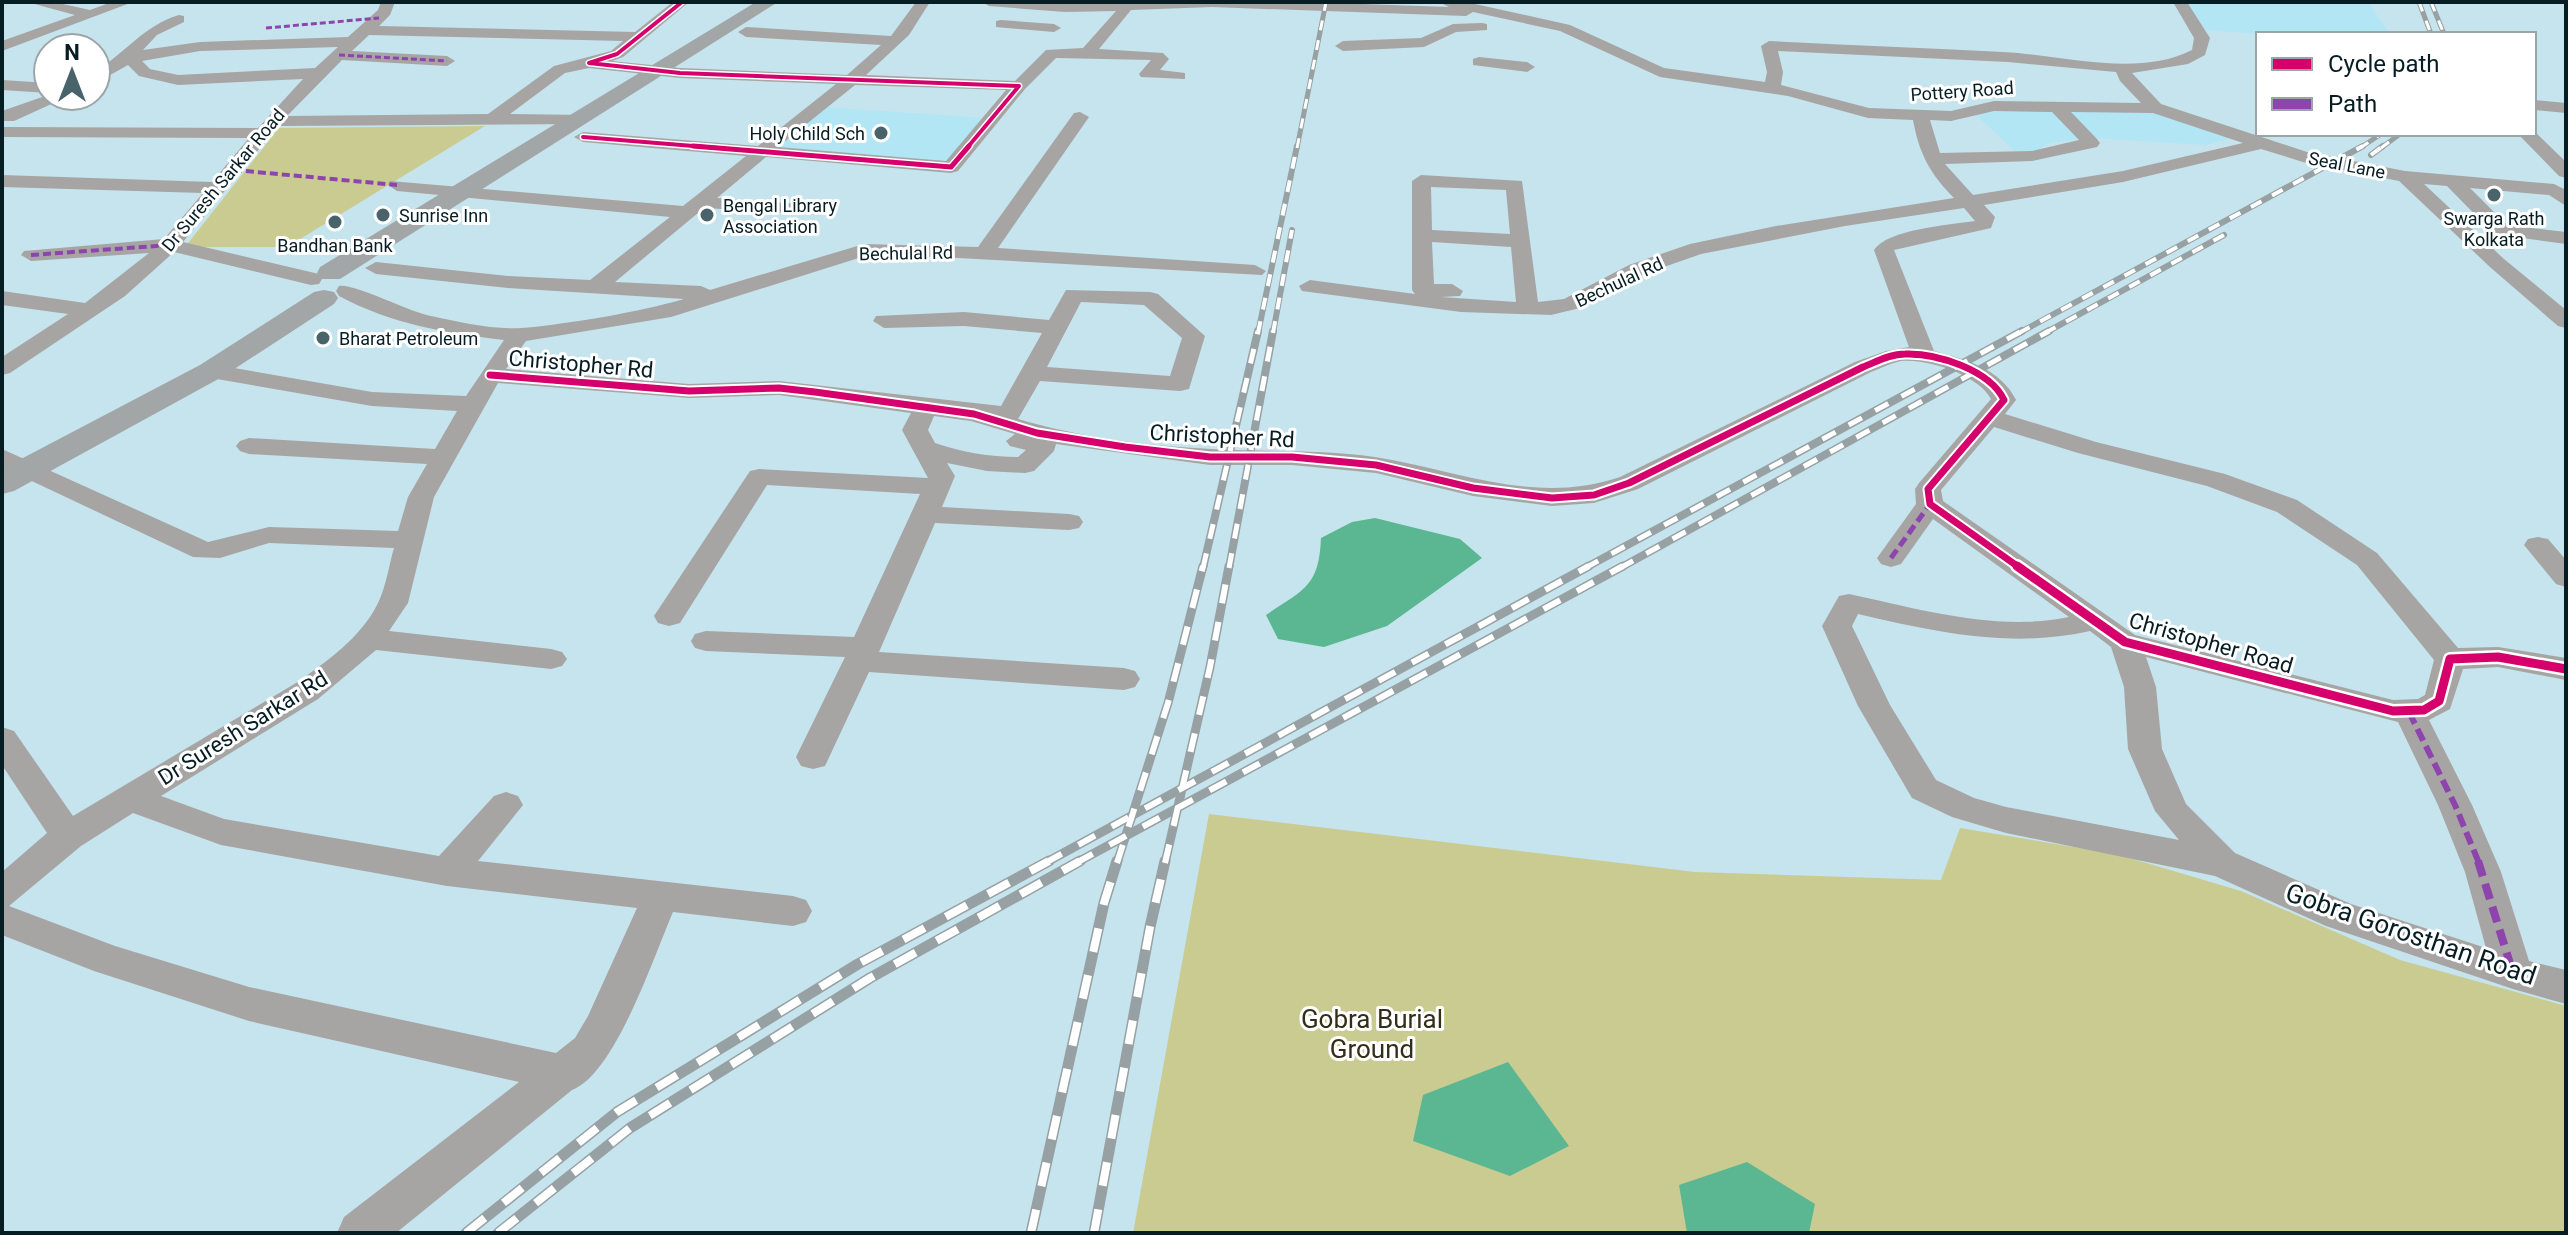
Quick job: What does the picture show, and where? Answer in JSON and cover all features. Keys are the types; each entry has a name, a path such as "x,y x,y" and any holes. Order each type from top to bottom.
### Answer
{"main road":[{"path":"8,467 184,364 491,195 582,128 769,2"},
{"path":"668,72 746,32 789,2"},
{"path":"8,467 211,371 464,192 582,128"}],"street":[{"path":"34,2 92,15"},
{"path":"2,46 126,2"},
{"path":"494,118 560,69 617,54 682,2"},
{"path":"595,287 853,78 904,32 923,2"},
{"name":"Pottery Road","path":"989,2 1065,8 1141,3 1317,5 1480,14 1598,41"},
{"path":"1446,2 1514,22"},
{"path":"1772,88 1775,72 1769,46 1855,50 1861,65 1908,67 1900,52 2008,57 2129,68 2182,61 2199,52 2202,38 2180,2"},
{"path":"1343,46 1424,42 1453,28 1514,22 1529,3"},
{"path":"1087,53 1124,11"},
{"path":"112,72 152,32 179,19"},
{"name":"Pottery Road","path":"1514,22 1565,28 1660,72 1772,88 1868,113 1951,116 1982,107 2155,108"},
{"path":"1001,24 1054,28"},
{"path":"266,28 636,37"},
{"path":"247,76 313,56 360,32"},
{"path":"320,73 169,78 145,73 132,60 135,55 167,49 360,32 447,61"},
{"name":"Dr Suresh Sarkar Road","path":"2,368 117,291 170,245 270,127 360,32"},
{"path":"746,32 894,41"},
{"path":"2,132 270,127 494,118 760,152 951,167 1019,86 1052,53 1157,56 1161,59 1147,74 1179,76"},
{"path":"1479,62 1527,67"},
{"path":"589,63 668,72 1019,86"},
{"path":"2129,68 2123,73 2155,108"},
{"path":"2,85 32,87"},
{"path":"2536,105 2566,108"},
{"path":"1933,159 2032,156 2091,143 2057,107"},
{"path":"2,116 32,108"},
{"name":"Seal Lane","path":"2155,108 2303,157 2405,177 2562,193"},
{"path":"1891,558 1930,504 1928,489 2004,400 1999,389 1972,372 1924,356 1884,250 1887,246 1928,234 1984,224 1985,217 1940,173 1926,144 1921,116"},
{"path":"984,254 1080,117"},
{"path":"2529,136 2554,140"},
{"path":"2529,136 2566,172"},
{"name":"Bechulal Rd","path":"1310,286 1458,304 1527,301 1566,306 1627,274 1703,246 2181,166 2259,144"},
{"path":"2405,177 2497,263 2566,321"},
{"path":"1421,181 1515,185 1527,301 1423,290 1421,181"},
{"path":"2452,181 2501,230 2566,238"},
{"path":"4,182 216,188"},
{"path":"397,185 491,195 816,211"},
{"path":"1421,235 1519,241"},
{"path":"31,255 170,245 335,283 595,287 719,294"},
{"name":"Bechulal Rd","path":"519,335 663,312 864,250 984,254 1255,271"},
{"path":"335,283 391,314 440,325 519,335"},
{"path":"813,757 942,476 924,426 961,408 1009,415 1031,373 1074,295 1150,299 1194,336 1180,384 1031,373"},
{"path":"2,298 89,310"},
{"path":"884,321 964,319 1056,327"},
{"name":"Dr Suresh Sarkar Rd","path":"2,894 68,836 307,691 369,639 393,603 421,497 472,404 519,335"},
{"name":"Christopher Rd","path":"490,375 689,391 779,388 924,426 974,414 1037,433 1210,457 1292,457 1376,465 1473,488 1552,498 1594,495 1629,483 1863,367 1901,355 1924,356"},
{"path":"211,371 372,399 472,404"},
{"path":"1987,417 2087,448 2216,480 2287,506 2367,559 2450,659"},
{"path":"249,446 444,457"},
{"path":"8,467 203,551 225,550 250,539 275,535 408,540"},
{"path":"669,616 759,477 937,487"},
{"name":"Christopher Road","path":"1930,504 2125,642 2361,703 2409,712"},
{"path":"924,514 1069,522"},
{"path":"2538,545 2566,578"},
{"path":"2093,621 2060,631 2002,633 1849,603 1837,626 1874,706 1924,789 1964,808 2006,820 2222,863"},
{"path":"369,639 551,659"},
{"path":"706,641 1124,679"},
{"name":"Gobra Gorosthan Road","path":"2125,642 2140,687 2145,749 2172,811 2222,863 2339,915 2513,973 2566,987"},
{"path":"2450,659 2498,657 2566,669"},
{"path":"2450,659 2439,701 2434,707 2409,712 2455,805 2483,872 2513,973"},
{"path":"2,739 68,836"},
{"path":"130,798 221,832 447,872 793,911"},
{"path":"447,872 506,805"},
{"path":"360,1233 497,1123 565,1074 593,1047 662,895"},
{"path":"2,919 108,960 249,1004 565,1074"}],"shaded area":[{"path":"2186,2 2368,2 2389,32 2256,34 2204,30"},
{"name":"Holy Child Sch","path":"824,107 984,118 947,163 772,148"},
{"path":"2154,110 2232,138 2206,145 2090,138 2050,143 2030,154 2019,155 1972,111"},
{"path":"1375,518 1460,539 1482,558 1387,626 1324,647 1278,639 1266,615 1300,592 1313,577 1321,538 1352,522"},
{"path":"1508,1062 1569,1146 1510,1176 1413,1141 1423,1095"},
{"path":"1747,1162 1815,1204 1809,1233 1687,1233 1679,1185"}],"green space":[{"path":"485,126 287,247 185,247 279,128"},
{"name":"Gobra Burial Ground","path":"1209,814 1695,872 1941,880 1960,828 2116,854 2241,891 2400,960 2566,1006 2566,1233 1133,1233"}],"railway":[{"path":"1297,148 1326,2"},
{"path":"2419,2 2430,32"},
{"path":"2431,2 2443,32"},
{"path":"2363,146 2378,136"},
{"path":"2381,148 2397,136"},
{"path":"1258,333 1297,146"},
{"path":"2019,333 2363,146"},
{"path":"2371,155 2383,146"},
{"path":"1273,333 1292,230"},
{"path":"2045,333 2224,235"},
{"path":"1203,568 1258,331"},
{"path":"1229,568 1273,331"},
{"path":"1585,568 2022,331"},
{"path":"1620,568 2049,331"},
{"path":"1132,815 1168,703 1203,566"},
{"path":"1182,788 1229,566"},
{"path":"1182,788 1589,566"},
{"path":"1178,808 1623,566"},
{"path":"1132,815 1182,788"},
{"path":"1178,808 1182,788"},
{"path":"1126,836 1178,808"},
{"path":"1165,863 1178,808"},
{"path":"1045,863 1132,815"},
{"path":"1126,836 1132,815"},
{"path":"1076,863 1126,836"},
{"path":"1117,863 1126,836"},
{"path":"466,1233 617,1112 858,964 1049,861"},
{"path":"498,1233 630,1128 870,978 1080,861"},
{"path":"1031,1233 1104,903 1117,861"},
{"path":"1094,1233 1165,861"}],"marked path":[{"path":"266,28 379,18"},
{"path":"339,55 447,61"},
{"path":"234,170 397,185"},
{"path":"31,255 170,245"},
{"path":"1891,558 1930,504"},
{"path":"2409,712 2455,805 2483,872 2513,973"}],"cycle path":[{"path":"583,137 951,167 1019,86 680,73 589,63 617,54 682,2"},
{"path":"490,375 689,391 779,388 815,392 974,414 1037,433 1125,447 1210,457 1292,457 1376,465 1473,488 1552,498 1594,495 1629,483 1863,367 1894,356 1916,355 1977,374 2000,391 2004,400 1928,489 1930,504 2125,642 2393,711 2424,710 2439,701 2450,659 2498,657 2566,669"}],"place":[{"name":"Holy Child Sch","path":"881,133"},
{"name":"Swarga Rath Kolkata","path":"2494,195"},
{"name":"Sunrise Inn","path":"383,215"},
{"name":"Bengal Library Association","path":"707,215"},
{"name":"Bandhan Bank","path":"335,222"},
{"name":"Bharat Petroleum","path":"323,338"}]}
